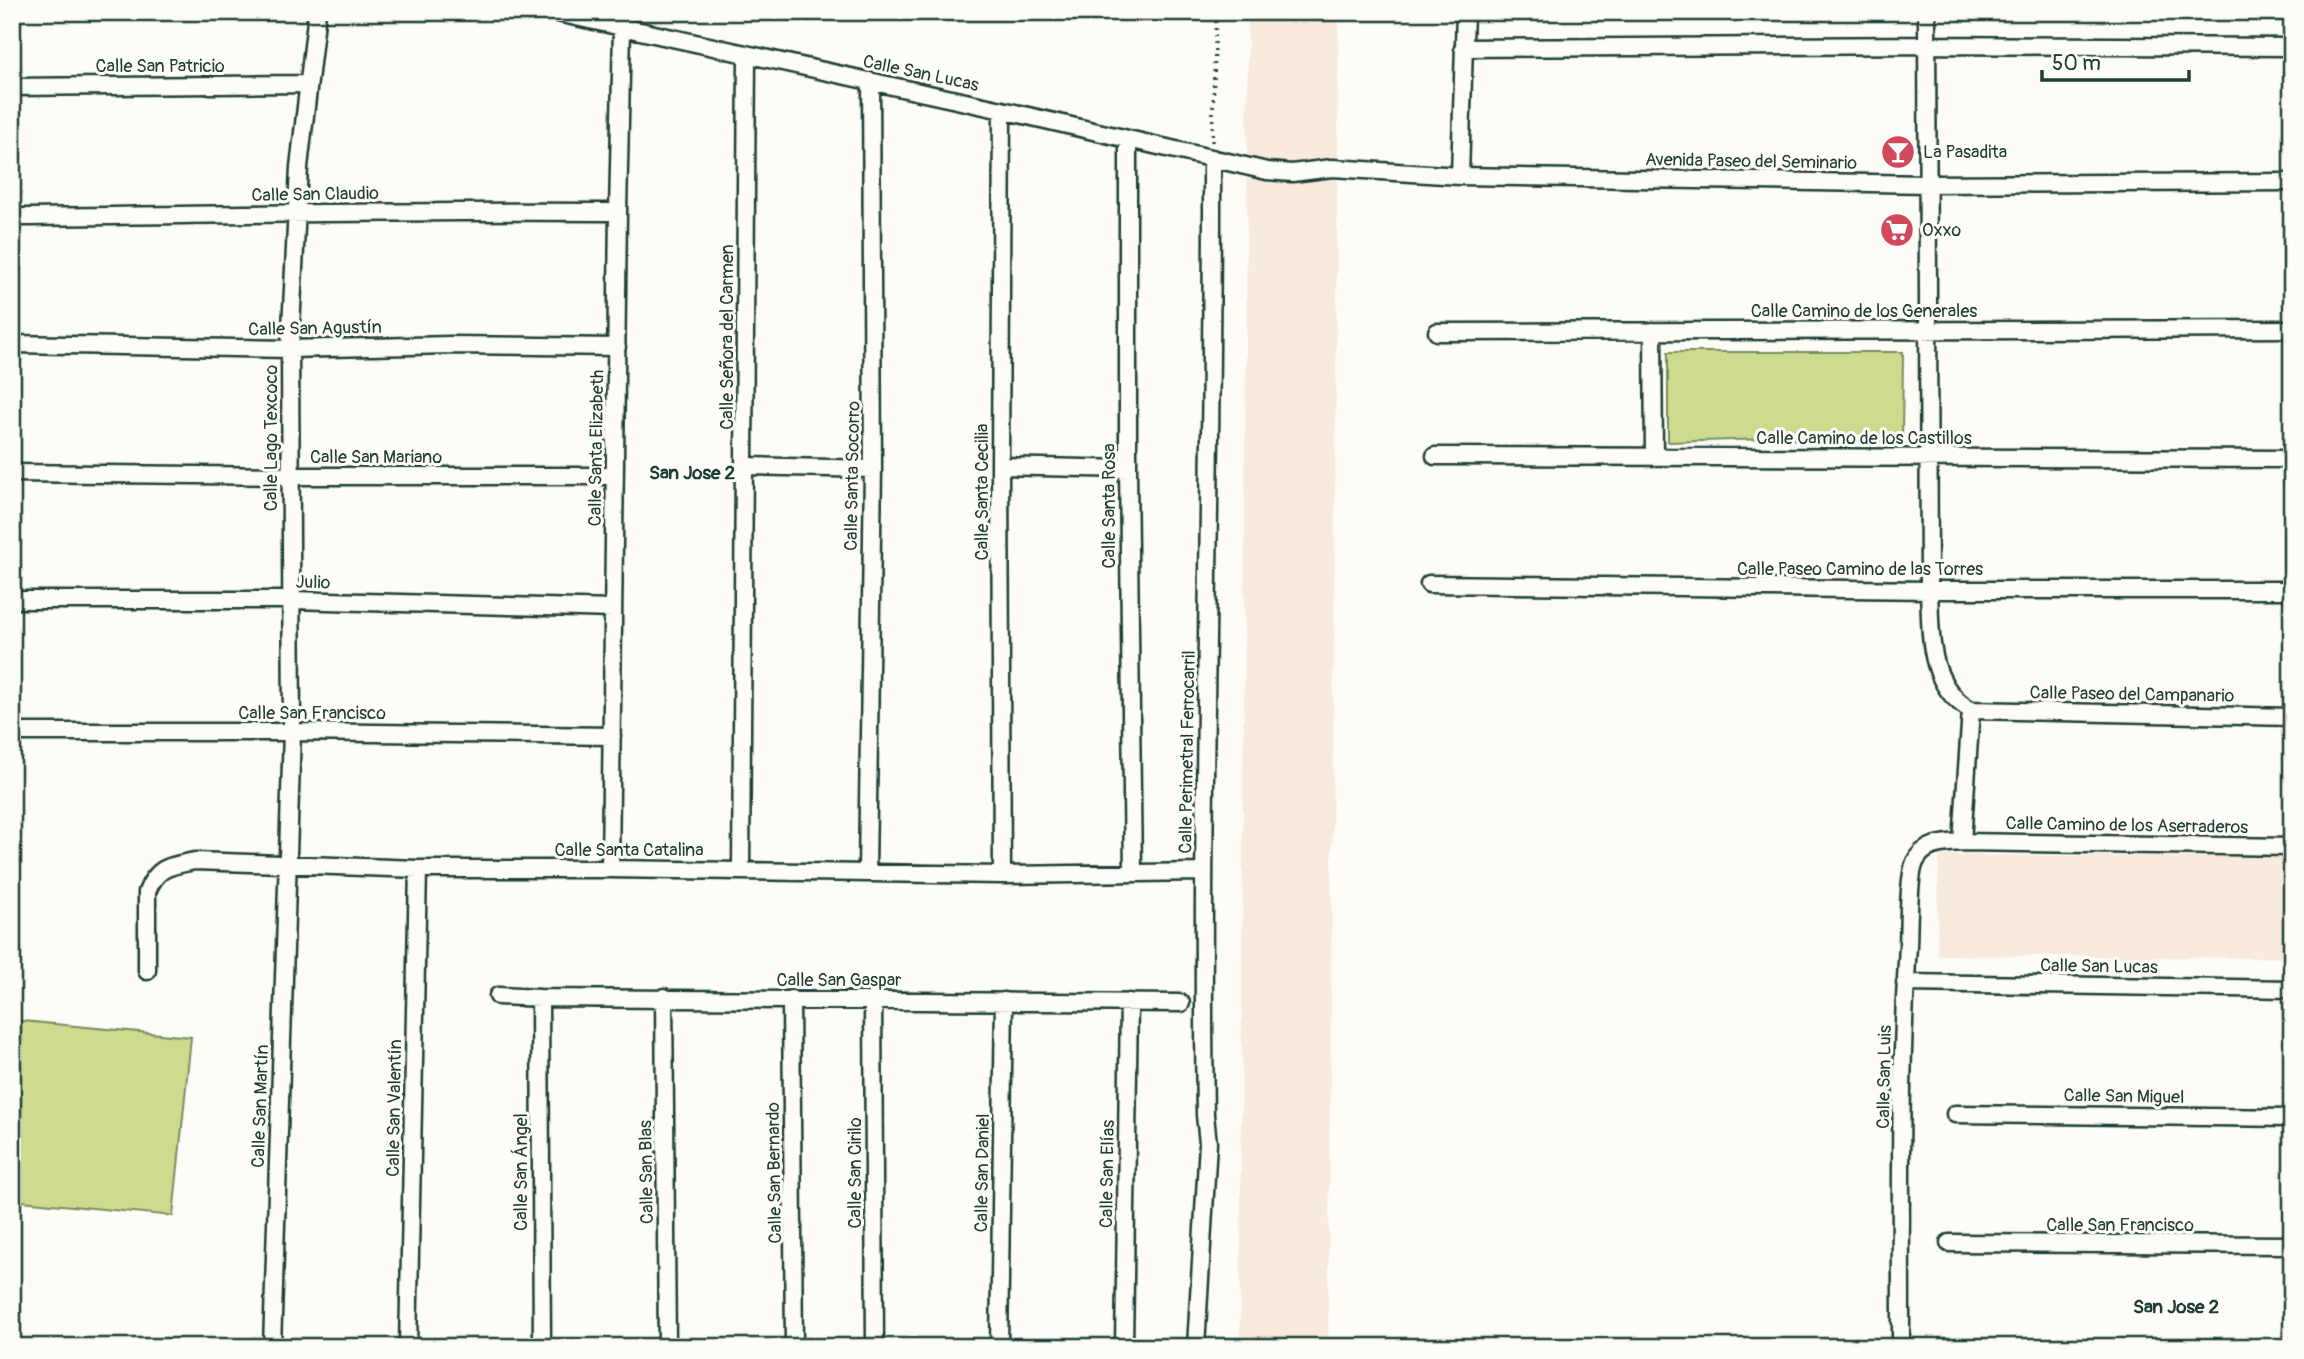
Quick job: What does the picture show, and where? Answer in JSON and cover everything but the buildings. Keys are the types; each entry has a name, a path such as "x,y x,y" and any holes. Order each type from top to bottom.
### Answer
{"street":[{"name":"Calle Lago Texcoco","path":"287,866 292,732 290,349 307,84 317,12"},
{"name":"Calle San Lucas","path":"553,12 1212,158"},
{"path":"1460,176 1465,12"},
{"path":"1927,12 1928,590 1935,665 1952,695 1971,710 1962,842"},
{"name":"Calle Santa Elizabeth","path":"610,869 622,28"},
{"path":"1463,48 1928,45 2292,47"},
{"name":"Calle Señora del Carmen","path":"741,870 747,56"},
{"name":"Calle Santa Socorro","path":"867,872 873,469 872,82"},
{"name":"Calle San Patricio","path":"12,87 307,84"},
{"name":"Calle Santa Cecilia","path":"1002,110 1002,875"},
{"name":"Calle Santa Rosa","path":"1128,139 1128,469 1133,873"},
{"name":"Avenida Paseo del Seminario","path":"1212,158 1267,171 1292,173 1332,167 1460,176 1928,184 2292,182"},
{"name":"Calle Perimetral Ferrocarril","path":"1196,1347 1208,1143 1204,1093 1203,872 1211,425 1212,158"},
{"name":"Calle San Claudio","path":"12,216 297,215 426,211 618,212"},
{"name":"Calle Camino de los Generales","path":"1437,332 2292,329"},
{"path":"1653,331 1654,457"},
{"name":"Calle San Agustín","path":"12,344 290,349 450,345 617,348"},
{"name":"Calle Camino de los Castillos","path":"1435,456 2292,458"},
{"path":"746,466 873,469"},
{"path":"1000,466 1128,469"},
{"name":"Calle San Mariano","path":"12,473 290,477 614,476"},
{"name":"Calle Paseo Camino de las Torres","path":"1429,584 1928,590 2292,590"},
{"name":"Julio","path":"12,600 290,600 613,609"},
{"name":"Calle Paseo del Campanario","path":"1971,710 2292,717"},
{"name":"Calle San Francisco","path":"12,732 612,736"},
{"name":"Calle Camino de los Aserraderos","path":"1962,842 2292,847"},
{"name":"Calle San Luis","path":"1901,1347 1905,983 1913,872 1920,854 1929,847 1962,842"},
{"name":"Calle Santa Catalina","path":"147,971 147,892 151,880 165,867 195,861 418,869 741,870 1002,875 1203,872"},
{"name":"Calle San Martín","path":"272,1347 287,866"},
{"name":"Calle San Valentín","path":"408,1347 418,869"},
{"name":"Calle San Lucas","path":"1905,983 2292,989"},
{"name":"Calle San Gaspar","path":"498,996 1181,1003"},
{"name":"Calle San Blas","path":"664,997 667,1347"},
{"name":"Calle San Ángel","path":"540,998 542,1347"},
{"name":"Calle San Bernardo","path":"791,999 794,1347"},
{"name":"Calle San Cirilo","path":"873,999 875,1347"},
{"name":"Calle San Daniel","path":"999,1347 1004,1000"},
{"name":"Calle San Elías","path":"1124,1347 1129,1002"},
{"name":"Calle San Miguel","path":"1955,1114 2292,1118"},
{"name":"Calle San Francisco","path":"1949,1243 2292,1245"}],"path":[{"path":"1212,158 1216,12"}],"shaded area":[{"path":"1248,12 1339,12 1328,1347 1240,1347"},
{"path":"1939,855 2292,857 2292,958 1937,955"}],"green space":[{"path":"1668,352 1903,352 1902,441 1767,439 1668,442"},
{"path":"12,1020 191,1037 173,1216 12,1200"}],"place":[{"name":"La Pasadita","path":"1898,152"},
{"name":"Oxxo","path":"1897,230"}],"district":[{"name":"San Jose 2","path":"692,472"},
{"name":"San Jose 2","path":"2176,1306"}]}
